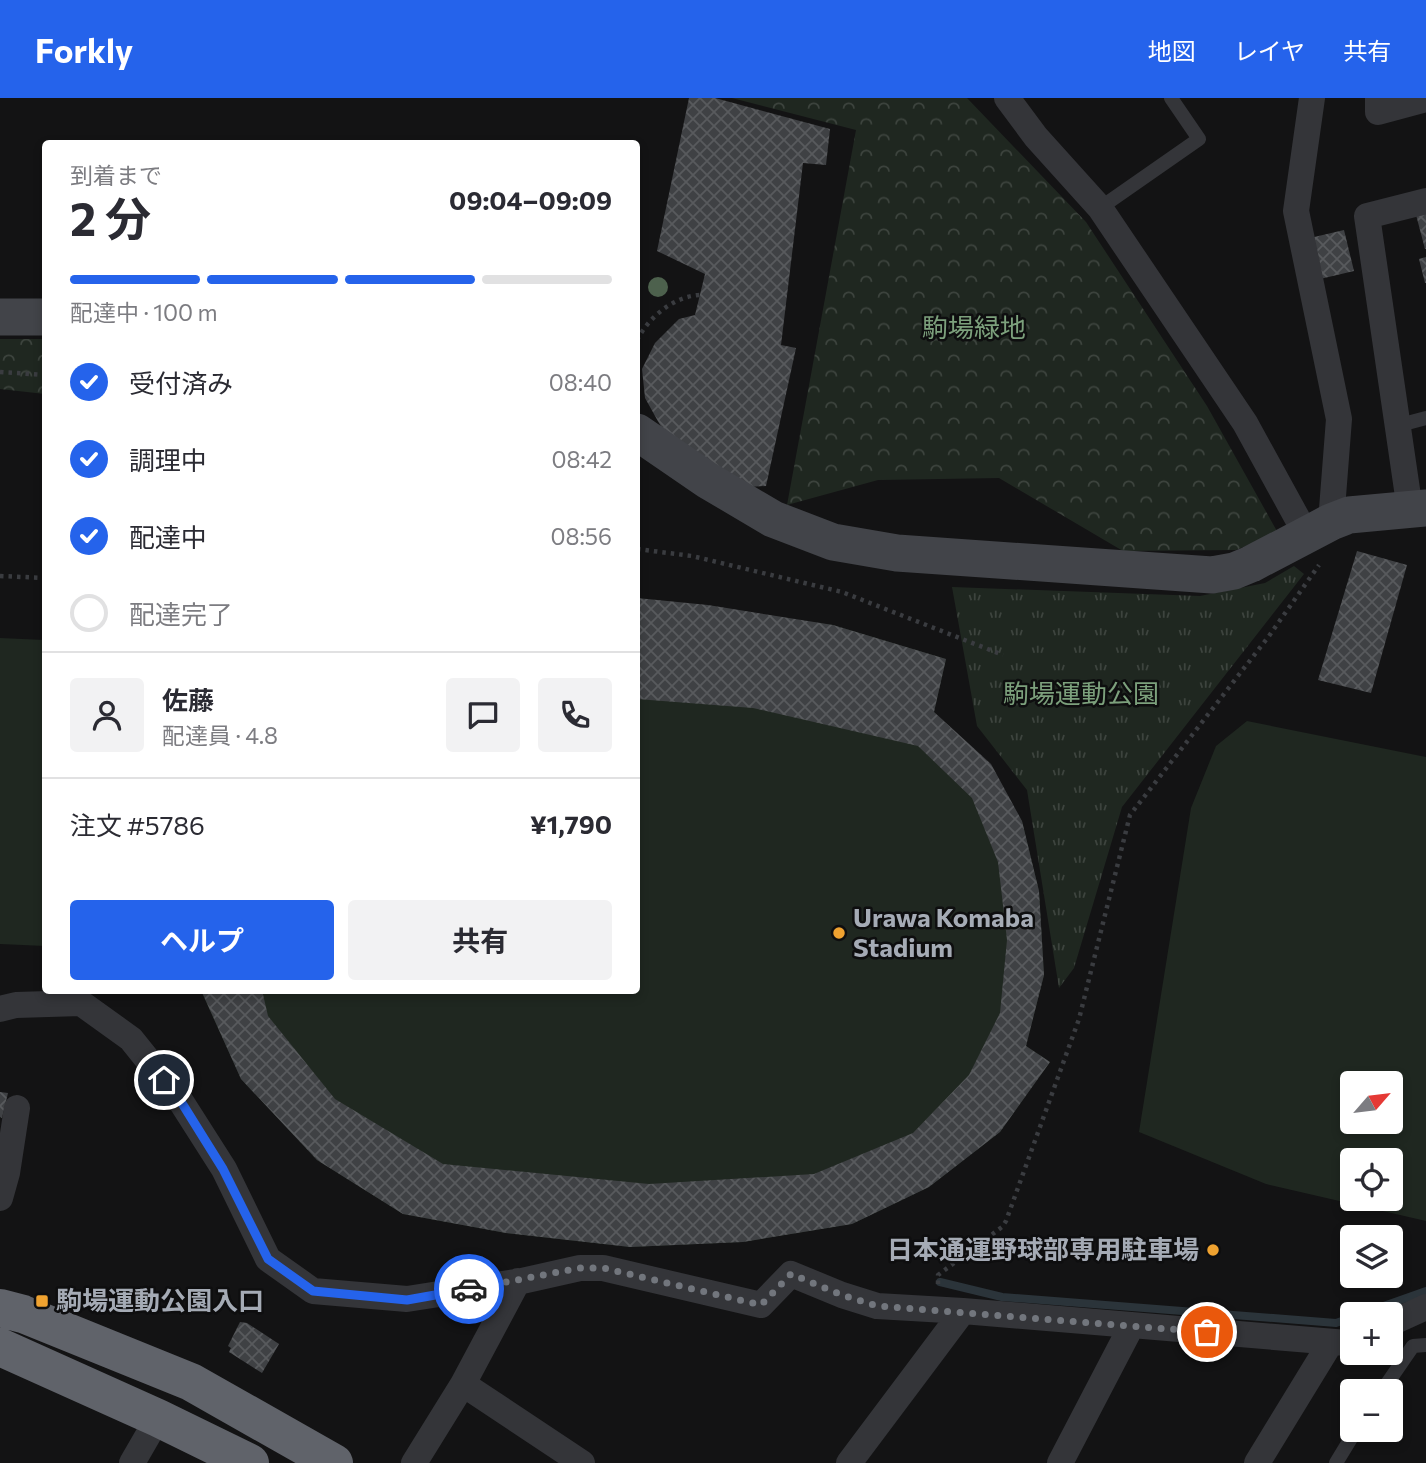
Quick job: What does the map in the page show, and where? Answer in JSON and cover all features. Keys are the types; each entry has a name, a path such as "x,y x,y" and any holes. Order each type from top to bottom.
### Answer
{"highway":[{"path":"0,1308 23,1314 191,1382 334,1463"},
{"path":"1,1350 158,1418 250,1463"}],"street":[{"path":"1007,98 1036,137 1100,208 1319,529"},
{"path":"1312,98 1296,211 1339,419 1319,529"},
{"path":"1378,98 1378,113 1426,99"},
{"path":"640,434 707,480 773,519 832,542 897,553 1213,575 1234,571 1349,515 1418,509 1396,426 1367,216 1426,201"},
{"path":"0,317 42,317"},
{"path":"0,1009 16,1005 81,1003 131,1039 180,1100 216,1158 268,1259 313,1291 407,1300 580,1268 603,1268 761,1305 791,1274 877,1306 1340,1341"},
{"path":"0,1198 17,1108"},
{"path":"414,1463 463,1384 519,1281"},
{"path":"1403,1318 1426,1307"},
{"path":"849,1463 962,1311"},
{"path":"1060,1463 1132,1325"},
{"path":"1257,1463 1340,1344"},
{"path":"463,1384 582,1463"},
{"path":"132,1463 158,1418"}],"lane":[{"path":"1100,208 1199,139 1171,98"},
{"path":"1396,426 1426,418"},
{"path":"1390,1379 1413,1346 1426,1345"},
{"path":"1336,1463 1349,1442"}],"path":[{"path":"640,336 653,318 666,308 689,296 700,295"},
{"path":"0,372 42,375"},
{"path":"939,1287 938,1275 1002,1227 1006,1221 1079,1019 1130,815 1269,636 1321,562 1327,545 1319,529"},
{"path":"640,550 692,556 842,592 1003,655"},
{"path":"0,576 42,578"}],"green space":[{"name":"駒場緑地","path":"732,98 967,98 1086,222 1207,406 1278,533 1236,550 1123,551 999,478 878,480 787,505 856,130"},
{"path":"0,339 42,339 42,394 0,389"},
{"name":"駒場運動公園","path":"1294,566 1304,574 1122,807 1074,968 1059,988 1027,790 977,726 952,587 1200,596 1265,583"},
{"name":"Urawa Komaba Stadium","path":"640,598 833,625 946,659 934,712 1022,821 1039,891 1044,975 1026,1046 1050,1062 1000,1132 929,1187 852,1224 743,1242 630,1247 506,1233 403,1214 317,1160 241,1079 202,994 640,994"},
{"path":"0,638 42,640 42,946 0,944"},
{"path":"1247,721 1426,757 1426,1221 1383,1211 1403,1211 1403,1148 1340,1148 1340,1201 1266,1184 1139,1132 1191,808 1216,746"}],"building":[{"path":"689,98 715,98 830,129 826,165 803,163 781,345 796,348 766,486 749,487 664,432 645,398 642,369 655,343 679,319 695,315 705,274 657,251"},
{"path":"1426,208 1426,249 1425,249 1415,211"},
{"path":"1344,230 1354,271 1320,279 1310,238"},
{"path":"1426,257 1426,283 1425,283 1419,259"},
{"path":"1357,551 1407,565 1371,693 1318,680"},
{"path":"640,598 708,605 833,625 946,659 934,712 991,764 1022,821 1039,891 1044,975 1026,1046 1050,1062 1000,1132 929,1187 852,1224 743,1242 630,1247 506,1233 403,1214 317,1160 241,1079 203,994 263,994 268,1016 335,1099 443,1164 649,1184 814,1174 913,1133 969,1075 1000,1013 1007,940 998,862 972,798 918,746 753,708 640,699"},
{"path":"0,1092 8,1093 2,1118 0,1117"},
{"path":"240,1322 247,1323 279,1344 262,1373 229,1352 231,1348 228,1346"}],"waterway":[{"path":"940,1282 1002,1297 1340,1322"},
{"path":"1395,1302 1426,1291"}],"way so far":[{"path":"469,1289 580,1268 603,1268 761,1305 791,1274 877,1306 1207,1332"}],"place":[{"name":"Urawa Komaba Stadium","path":"839,933"},
{"name":"日本通運野球部専用駐車場","path":"1213,1250"},
{"name":"駒場運動公園入口","path":"42,1301"}],"route":[{"path":"164,1080 180,1100 223,1169 268,1259 313,1291 407,1300 469,1289"}]}
